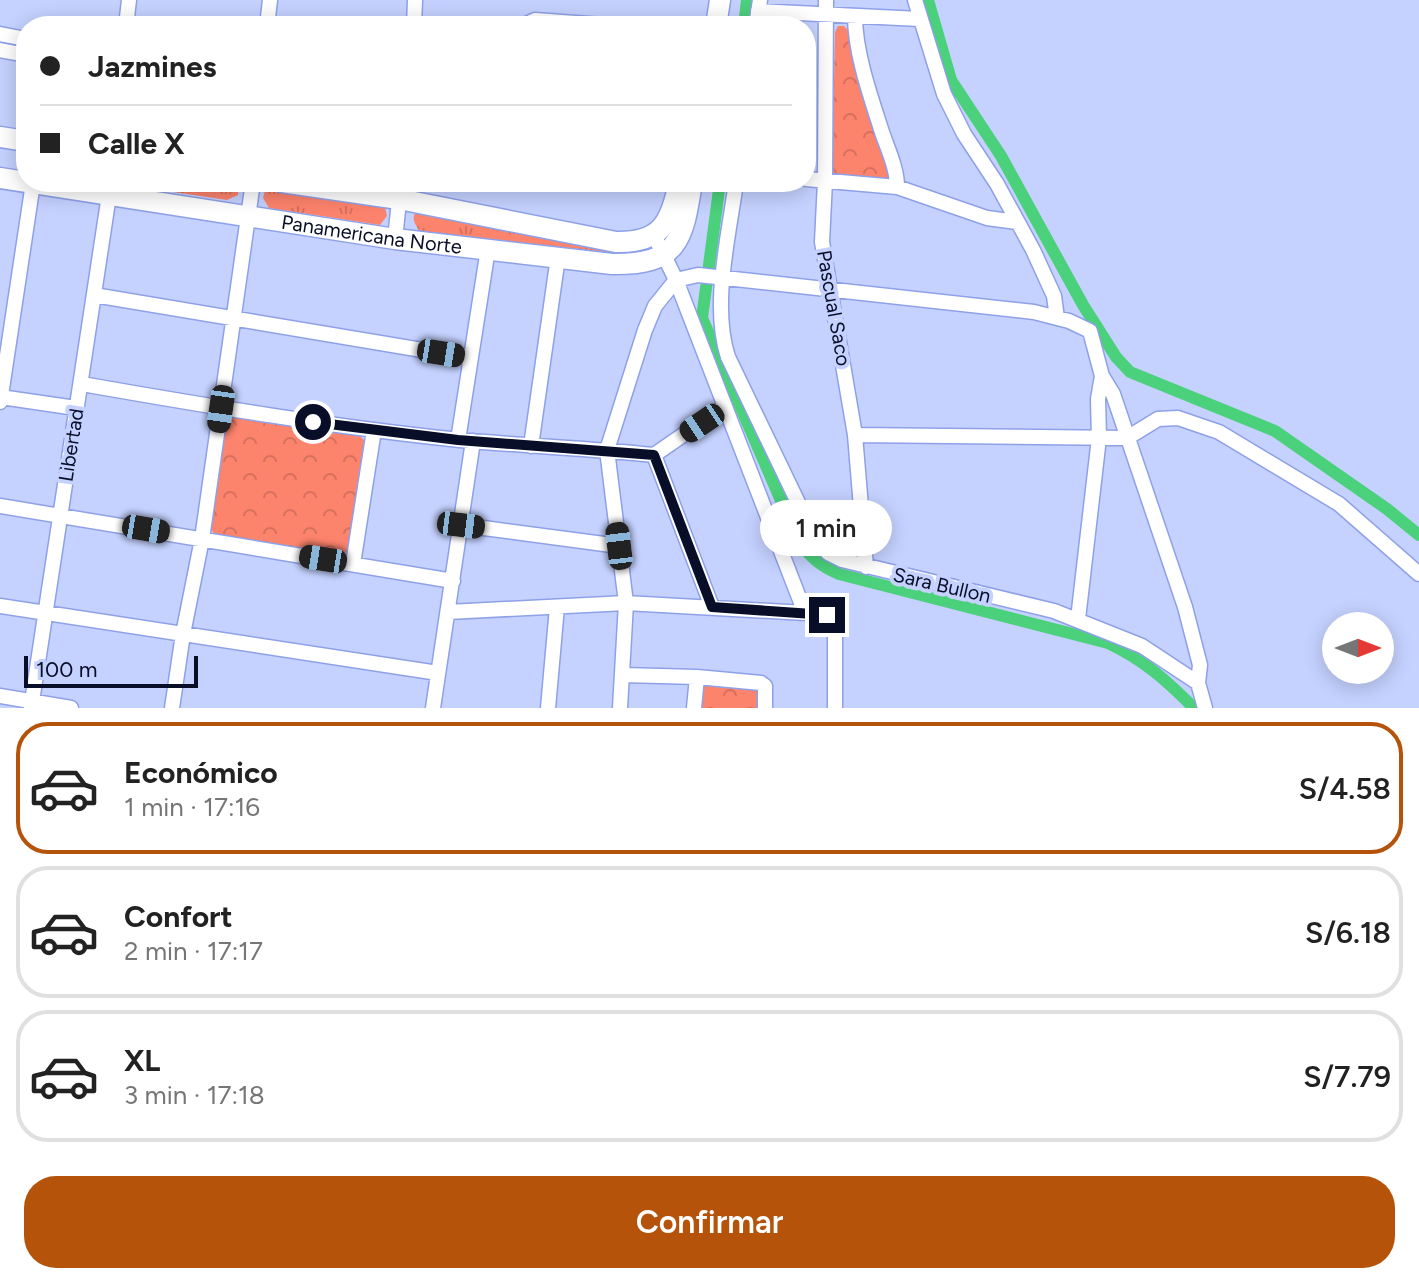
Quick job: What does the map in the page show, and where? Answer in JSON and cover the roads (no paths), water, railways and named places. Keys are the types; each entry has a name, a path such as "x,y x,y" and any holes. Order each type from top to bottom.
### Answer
{"highway":[{"name":"Panamericana Norte","path":"129,192 249,217 395,239 633,264 649,262 663,254"},
{"name":"Panamericana Norte","path":"404,192 616,242 637,242 654,235"},
{"path":"654,235 673,210 677,192"},
{"path":"663,254 675,243 682,230 690,192"}],"street":[{"path":"915,0 937,76 953,114 1017,222 1054,296 1057,318"},
{"path":"758,12 826,7 855,16 920,19"},
{"name":"Pascual Saco","path":"826,7 822,242 855,435 866,567"},
{"path":"855,16 861,56 896,173 897,187"},
{"path":"816,180 897,187 987,218 1017,222"},
{"path":"32,192 0,399 76,408"},
{"name":"Libertad","path":"32,705 109,192"},
{"path":"172,708 202,539 252,192"},
{"path":"395,239 400,192"},
{"name":"Sara Bullon","path":"734,192 720,277 722,337 728,357 816,540 835,557 866,567 1078,619 1142,646 1198,683"},
{"path":"654,235 676,280 805,613"},
{"path":"433,708 461,525 470,358 488,249"},
{"path":"531,446 558,257"},
{"path":"620,708 626,603 607,450 649,318 661,296 676,280 698,275 1034,312 1090,331 1102,376 1113,394 1185,607 1200,665 1198,683 1205,708"},
{"path":"94,295 470,358"},
{"path":"1078,619 1099,438 1098,399 1102,376"},
{"path":"82,384 221,409 374,430 654,455 725,406"},
{"path":"855,435 1127,438 1158,419 1178,418 1219,432 1339,504 1419,574"},
{"path":"353,564 374,430"},
{"path":"654,455 712,607"},
{"path":"0,506 453,581"},
{"path":"461,525 619,546"},
{"path":"448,612 626,603 827,615 835,627 835,708"},
{"path":"0,606 438,673"},
{"path":"548,708 557,607"},
{"path":"623,675 761,683 765,686 765,708"},
{"path":"694,708 697,677"},
{"path":"0,696 32,705 71,708"}],"waterway":[{"path":"745,16 747,0"},
{"path":"928,0 951,80 1001,156 1083,305 1116,357 1130,372 1275,431 1419,535"},
{"path":"719,192 702,318 799,542 808,553 839,574 1108,643 1154,671 1194,708"}]}
